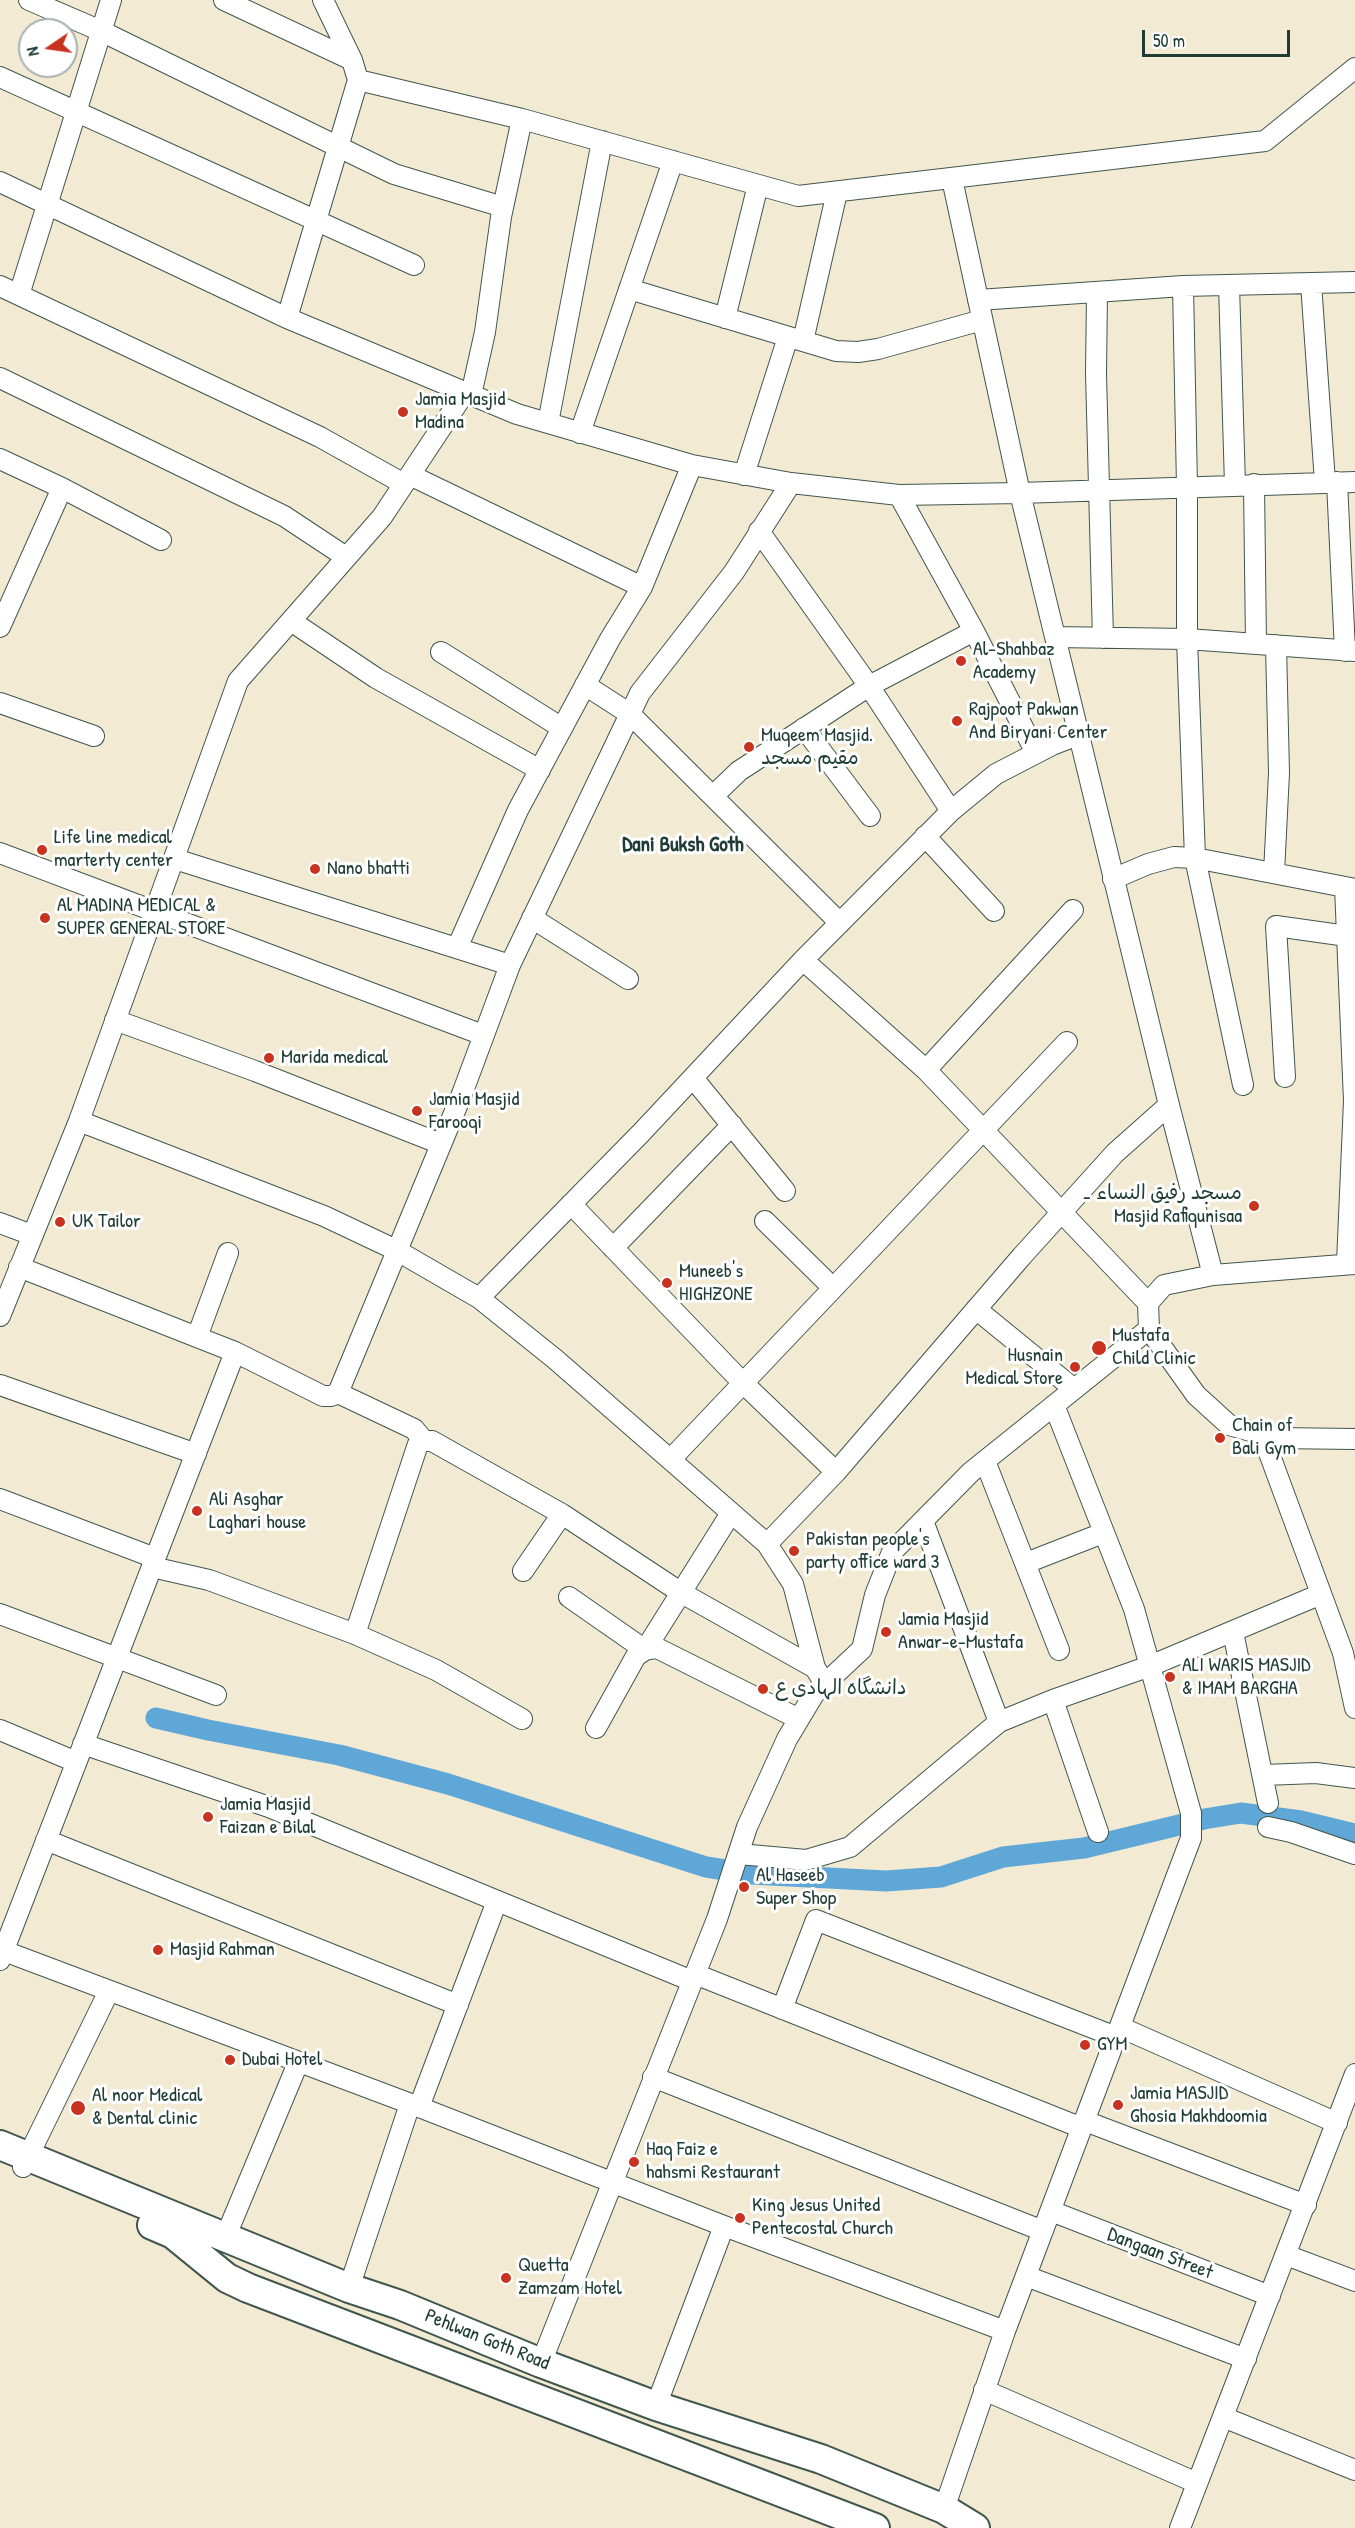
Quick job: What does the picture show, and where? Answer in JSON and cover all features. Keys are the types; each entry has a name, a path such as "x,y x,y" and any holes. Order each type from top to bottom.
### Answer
{"main road":[{"name":"Pehlwan Goth Road","path":"0,2145 17,2161 173,2234 227,2278 248,2288 875,2528"},
{"name":"Pehlwan Goth Road","path":"17,2161 225,2238 349,2288 400,2305 541,2363 656,2406 821,2459 944,2509 975,2528"}],"street":[{"path":"29,0 101,31 394,174 503,207"},
{"path":"19,295 111,0"},
{"path":"224,0 352,60"},
{"path":"287,318 358,80 352,60 323,0"},
{"path":"358,80 522,119 798,196 1265,141 1355,68"},
{"path":"0,77 414,265"},
{"path":"0,1316 79,1121 238,681 382,517 468,393 485,332 503,207 522,119"},
{"path":"548,423 602,141"},
{"path":"580,433 673,161"},
{"path":"951,179 1054,637 1213,1275"},
{"path":"0,182 287,318 518,414 692,465 790,483 899,495 1339,482"},
{"path":"725,318 759,185"},
{"path":"744,475 796,339 837,192"},
{"path":"629,290 836,351 858,352 878,349 980,310 1097,292 1183,286 1355,282"},
{"path":"1054,637 1187,639 1350,651 1339,482 1311,283"},
{"path":"1229,285 1256,644"},
{"path":"0,286 407,479 642,587"},
{"path":"1183,286 1187,639 1195,858 1243,1085"},
{"path":"1097,292 1096,374 1103,638"},
{"path":"0,378 284,516 346,557"},
{"path":"0,459 62,488 161,540"},
{"path":"457,948 518,810 585,685 642,587 692,465"},
{"path":"19,1267 235,1352 323,1396 338,1393 441,1143 510,965 640,693 734,572 790,483"},
{"path":"0,627 62,488"},
{"path":"899,495 974,631 1036,753"},
{"path":"759,531 870,686 951,811"},
{"path":"291,621 376,678 540,770"},
{"path":"712,796 739,771 870,686 974,631"},
{"path":"1274,873 1279,773 1276,645"},
{"path":"441,652 562,728"},
{"path":"585,685 630,714 840,923"},
{"path":"0,703 94,736"},
{"path":"804,728 870,816"},
{"path":"479,1298 693,1078 803,960 951,811 996,774 1078,735"},
{"path":"925,836 994,911"},
{"path":"0,853 483,1035"},
{"path":"1113,879 1148,864 1174,857 1195,858 1350,888 1347,936 1354,1101 1351,1263 1213,1275 1164,1284 1148,1303"},
{"path":"175,859 510,965"},
{"path":"926,1070 1073,910"},
{"path":"532,918 628,979"},
{"path":"1285,1077 1276,926 1347,936"},
{"path":"803,960 926,1070 1148,1303 1149,1329 1196,1395 1229,1425 1275,1438 1355,1439"},
{"path":"115,1020 441,1143"},
{"path":"671,1459 1067,1042"},
{"path":"693,1078 785,1191"},
{"path":"767,1544 836,1472 1114,1153 1169,1105"},
{"path":"79,1121 324,1216 396,1250 479,1298 555,1359 767,1544 793,1584 820,1675 814,1694 799,1719 747,1827 735,1866 693,1978 541,2363"},
{"path":"613,1248 732,1125"},
{"path":"572,1204 742,1382 836,1472"},
{"path":"765,1221 832,1287"},
{"path":"0,1223 32,1235"},
{"path":"197,1337 228,1253"},
{"path":"976,1309 1074,1389"},
{"path":"820,1675 862,1649 875,1595 892,1552 971,1472 1149,1329"},
{"path":"235,1352 46,1840 5,1930 2,1956 109,1991 415,2105 724,2226 1005,2331"},
{"path":"0,1385 196,1454"},
{"path":"338,1393 414,1429 424,1441"},
{"path":"944,2509 1005,2331 1191,1838 1191,1813 1134,1609 1054,1405"},
{"path":"1262,1434 1343,1653 1355,1708"},
{"path":"355,1634 418,1444 432,1441 562,1514 680,1592 820,1675"},
{"path":"986,1461 1059,1650"},
{"path":"0,1499 153,1563 209,1580 355,1634 436,1670 522,1719"},
{"path":"645,1650 731,1513"},
{"path":"523,1571 562,1514"},
{"path":"923,1521 999,1722"},
{"path":"1026,1563 1103,1533"},
{"path":"735,1866 806,1860 850,1847 999,1722 1053,1700 1150,1666 1321,1594"},
{"path":"569,1598 645,1650"},
{"path":"0,1614 216,1695"},
{"path":"1233,1632 1268,1803"},
{"path":"596,1728 636,1656 645,1650 657,1648 799,1719"},
{"path":"1053,1700 1098,1832"},
{"path":"0,1731 269,1807 497,1901 693,1978 782,2009 1084,2125 1306,2205"},
{"path":"1264,1775 1316,1773 1355,1778"},
{"path":"1268,1827 1291,1832 1355,1854"},
{"path":"46,1840 458,2005"},
{"path":"349,2288 415,2105 458,2005 497,1901"},
{"path":"782,2009 816,1920 1118,2032 1337,2123"},
{"path":"17,2161 109,1991"},
{"path":"225,2238 298,2063"},
{"path":"653,2077 1043,2231"},
{"path":"1180,2528 1354,2081"},
{"name":"Dangaan Street","path":"1051,2211 1270,2296"},
{"path":"656,2406 724,2226"},
{"path":"1286,2255 1355,2281"},
{"path":"1026,2276 1246,2359"},
{"path":"984,2390 1197,2483"},
{"path":"1223,2417 1355,2470"}],"waterway":[{"path":"156,1718 339,1755 448,1784 706,1867 751,1874 886,1881 941,1877 1003,1857 1084,1848 1204,1819 1241,1813 1301,1821 1355,1834"}],"place":[{"name":"Jamia Masjid Madina","path":"403,412"},
{"name":"Al-Shahbaz Academy","path":"961,661"},
{"name":"Rajpoot Pakwan And Biryani Center","path":"957,721"},
{"name":"Muqeem Masjid. مقیم مسجد","path":"749,747"},
{"name":"Life line medical marterty center","path":"42,850"},
{"name":"Nano bhatti","path":"315,869"},
{"name":"Al MADINA MEDICAL & SUPER GENERAL STORE","path":"45,918"},
{"name":"Marida medical","path":"269,1058"},
{"name":"Jamia Masjid Farooqi","path":"417,1111"},
{"name":"مسجد رفیق النساء ۔ Masjid Rafiqunisaa","path":"1254,1206"},
{"name":"UK Tailor","path":"60,1222"},
{"name":"Muneeb's HIGHZONE","path":"667,1283"},
{"name":"Mustafa Child Clinic","path":"1099,1348"},
{"name":"Husnain Medical Store","path":"1075,1367"},
{"name":"Chain of Bali Gym","path":"1220,1438"},
{"name":"Ali Asghar Laghari house","path":"197,1511"},
{"name":"Pakistan people's party office ward 3","path":"794,1551"},
{"name":"Jamia Masjid Anwar-e-Mustafa","path":"886,1632"},
{"name":"ALI WARIS MASJID & IMAM BARGHA","path":"1170,1677"},
{"name":"دانشگاہ الہادی ع","path":"763,1689"},
{"name":"Jamia Masjid Faizan e Bilal","path":"208,1817"},
{"name":"Al Haseeb Super Shop","path":"744,1887"},
{"name":"Masjid Rahman","path":"158,1950"},
{"name":"GYM","path":"1085,2045"},
{"name":"Dubai Hotel","path":"230,2060"},
{"name":"Jamia MASJID Ghosia Makhdoomia","path":"1118,2105"},
{"name":"Al noor Medical & Dental clinic","path":"78,2108"},
{"name":"Haq Faiz e hahsmi Restaurant","path":"634,2162"},
{"name":"King Jesus United Pentecostal Church","path":"740,2218"},
{"name":"Quetta Zamzam Hotel","path":"506,2278"}],"district":[{"name":"Dani Buksh Goth","path":"683,845"}]}
